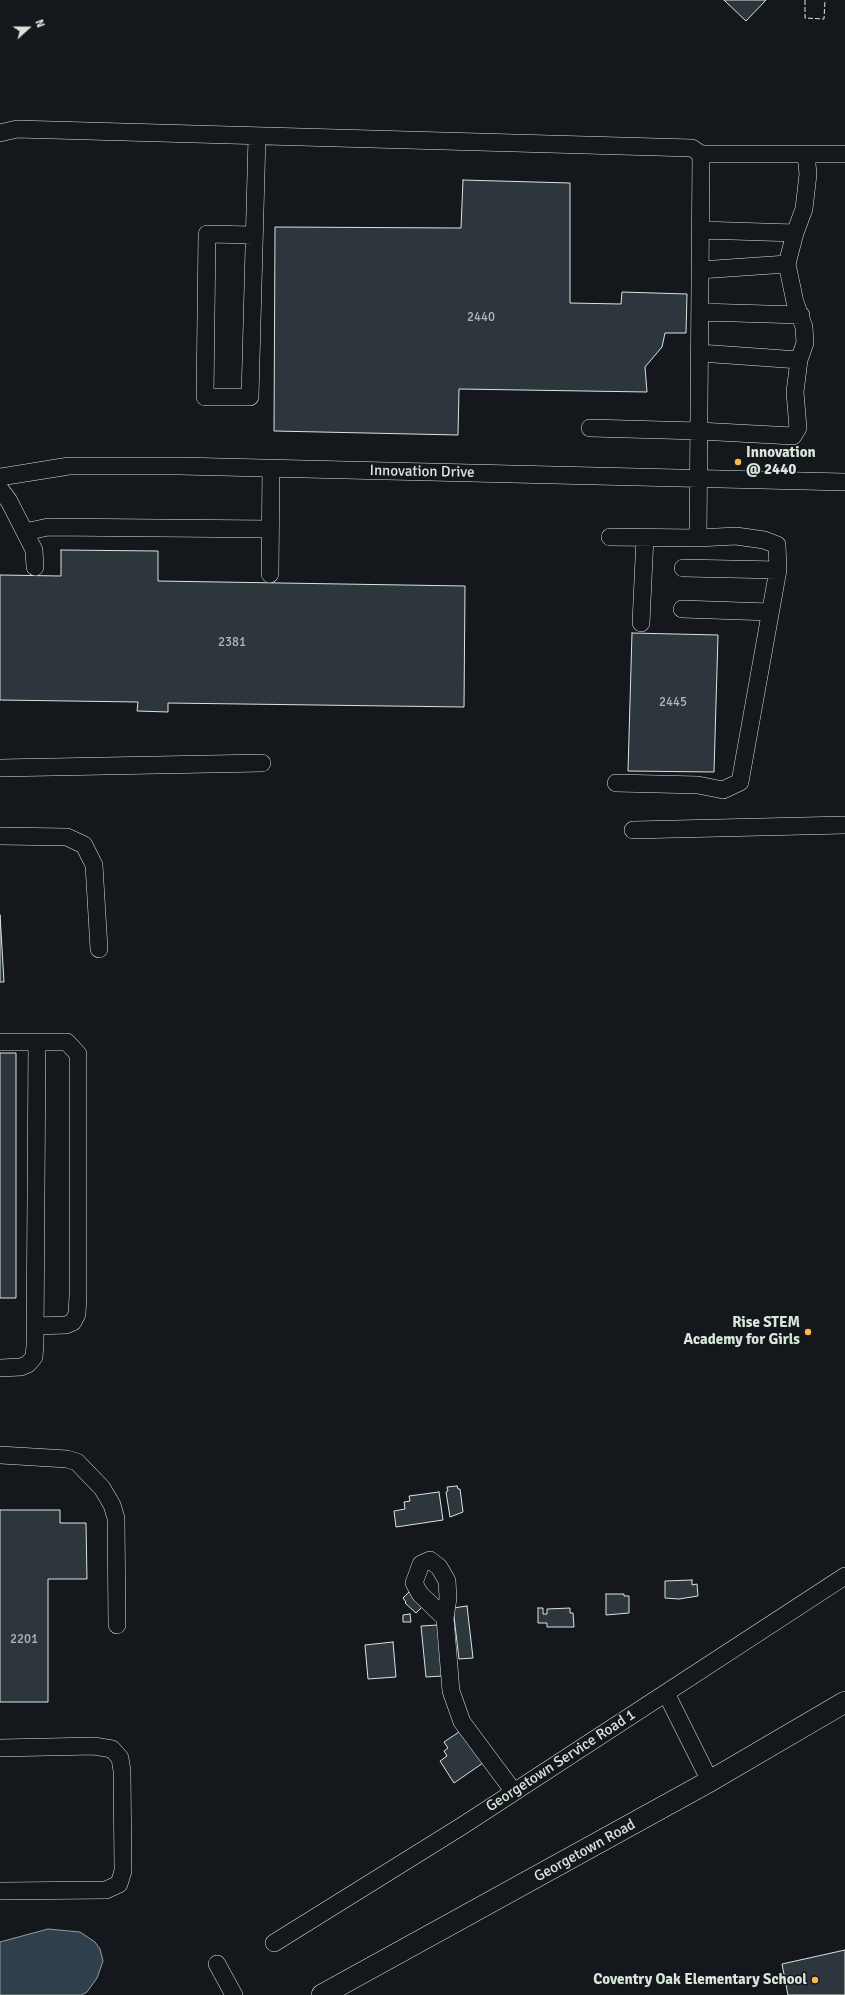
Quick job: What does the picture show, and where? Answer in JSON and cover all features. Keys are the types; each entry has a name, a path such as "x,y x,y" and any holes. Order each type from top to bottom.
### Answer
{"main road":[{"name":"Georgetown Road","path":"322,1995 710,1781 845,1702"}],"street":[{"path":"0,133 17,129 692,148 701,154 845,154"},
{"path":"254,236 207,234 205,398 250,397 257,136"},
{"path":"698,538 701,154"},
{"path":"590,428 699,431 793,436 798,428 795,392 799,360 805,343 804,327 795,302 787,264 795,233 804,209 808,174 806,154"},
{"path":"701,230 795,233"},
{"path":"700,270 787,264"},
{"path":"700,312 801,316"},
{"path":"700,353 799,360"},
{"name":"Innovation Drive","path":"0,477 69,466 271,468 845,482"},
{"path":"270,574 271,468"},
{"path":"0,489 9,501 34,550 35,567"},
{"path":"25,532 48,527 270,529"},
{"path":"610,537 698,538 736,536 764,540 777,545 778,570 740,782 724,790 698,785 616,783"},
{"path":"641,623 646,537"},
{"path":"683,568 778,570"},
{"path":"682,609 770,612"},
{"path":"0,768 262,763"},
{"path":"633,830 845,825"},
{"path":"0,836 66,837 84,845 94,865 99,949"},
{"path":"0,1042 67,1042 78,1054 77,1314 73,1322 66,1325 35,1326"},
{"path":"0,1368 21,1367 28,1364 34,1357 37,1042"},
{"path":"0,1455 68,1459 82,1466 102,1488 112,1505 116,1518 118,1625"},
{"name":"Georgetown Service Road 1","path":"274,1943 514,1792 845,1576"},
{"path":"445,1618 451,1691 462,1722 514,1792"},
{"path":"666,1693 710,1781"},
{"path":"0,1748 94,1746 112,1749 120,1758 122,1770 123,1871 119,1884 106,1890 0,1891"},
{"path":"217,1964 234,1995"}],"water":[{"path":"48,1929 80,1932 95,1942 100,1949 103,1961 97,1978 87,1992 81,1995 0,1995 0,1942"}],"building":[{"path":"724,0 766,0 746,21"},
{"path":"463,180 570,183 570,303 621,304 622,292 687,294 686,333 665,333 662,347 645,367 647,392 459,389 458,435 274,431 275,227 461,228"},
{"path":"61,550 158,551 158,581 465,586 464,707 168,703 168,712 137,711 138,702 0,700 0,575 61,576"},
{"path":"632,633 718,635 714,772 628,771"},
{"path":"0,915 4,982 0,982"},
{"path":"0,1053 16,1053 16,1298 0,1298"},
{"path":"457,1486 458,1489 460,1489 463,1512 450,1517 446,1492 448,1491 447,1487"},
{"path":"439,1492 443,1520 396,1527 394,1511 405,1509 404,1502 410,1501 409,1496"},
{"path":"0,1510 60,1510 60,1523 86,1523 87,1579 48,1579 48,1702 0,1702"},
{"path":"692,1580 692,1585 697,1584 698,1596 679,1599 665,1598 665,1581"},
{"path":"410,1591 424,1605 416,1613 405,1603 406,1602 403,1598"},
{"path":"606,1594 624,1594 624,1596 629,1596 629,1613 606,1615"},
{"path":"467,1606 473,1658 459,1659 453,1608"},
{"path":"538,1608 543,1608 543,1614 547,1614 547,1609 570,1608 570,1613 573,1613 574,1627 547,1627 547,1623 538,1623"},
{"path":"410,1614 411,1622 403,1622 403,1615"},
{"path":"438,1625 443,1676 426,1677 421,1626"},
{"path":"393,1642 396,1677 368,1679 365,1645"},
{"path":"462,1730 483,1763 454,1783 440,1761 447,1756 444,1751 448,1748 444,1742"},
{"name":"Coventry Oak Elementary School","path":"845,1950 845,1995 788,1995 782,1964"}],"fence":[{"path":"805,0 805,18 824,19 825,0"}],"place":[{"name":"Innovation @ 2440","path":"738,462"},
{"name":"Rise STEM Academy for Girls","path":"808,1332"},
{"name":"Coventry Oak Elementary School","path":"815,1980"}]}
